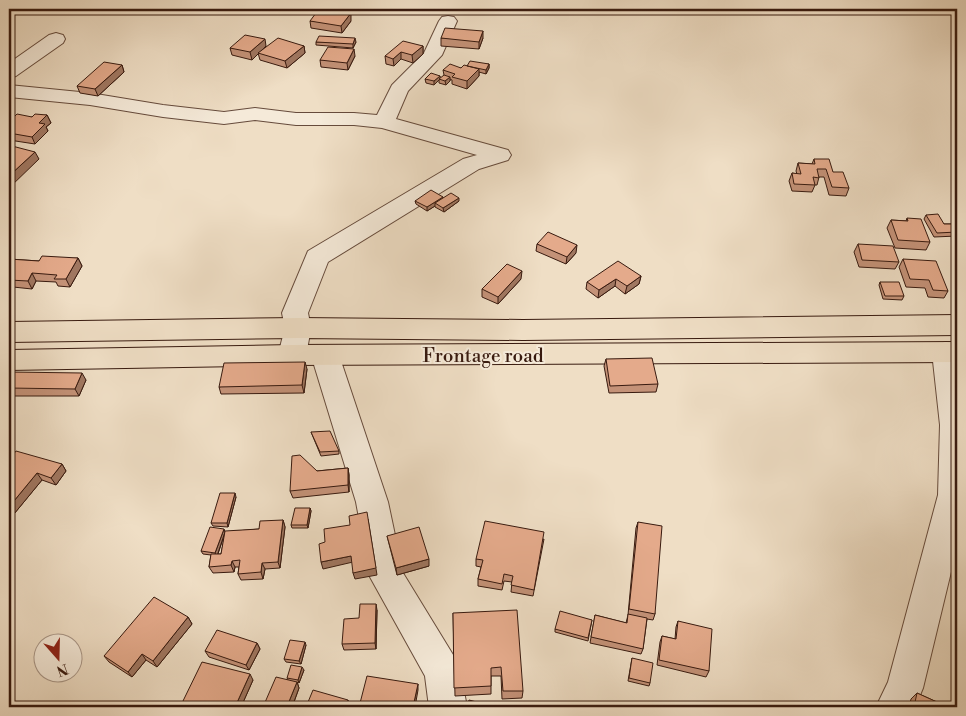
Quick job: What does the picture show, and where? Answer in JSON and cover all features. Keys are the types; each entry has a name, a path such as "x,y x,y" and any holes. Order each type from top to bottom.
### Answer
{"main road":[{"path":"9,332 298,328 523,330 953,343"},
{"name":"Frontage road","path":"9,360 953,343"}],"street":[{"path":"384,122 399,89 432,55 448,21"},
{"path":"9,72 56,39"},
{"path":"9,90 90,99 163,111 224,118 255,114 296,119 354,119 384,122 500,155 471,164 317,256 296,313 298,328 292,355"},
{"path":"895,707 905,688 956,496 953,343"},
{"path":"325,355 372,502 387,577 442,671 448,707"}],"building":[{"path":"319,9 351,13 341,26 310,21"},
{"path":"445,28 483,31 479,42 441,38"},
{"path":"245,35 265,39 250,52 230,48"},
{"path":"319,36 355,38 353,44 316,42"},
{"path":"278,38 304,46 285,61 258,53"},
{"path":"403,41 423,46 412,55 401,52 393,59 385,56"},
{"path":"328,47 354,49 347,63 320,60"},
{"path":"470,61 489,64 486,70 467,66"},
{"path":"104,62 122,65 95,89 77,86"},
{"path":"450,64 461,68 464,65 479,69 467,81 452,77 455,74 443,70"},
{"path":"431,73 440,76 434,81 425,79"},
{"path":"444,75 450,77 445,81 439,79"},
{"path":"17,114 32,117 35,114 47,115 39,123 45,124 32,137 9,133 9,122"},
{"path":"12,146 35,152 9,176 9,149"},
{"path":"814,159 829,159 833,172 843,172 849,188 832,187 826,169 817,169 819,178 813,177 815,185 794,184 792,173 801,174 798,163 815,164"},
{"path":"431,190 443,197 427,207 415,201"},
{"path":"451,193 459,198 443,208 435,203"},
{"path":"938,214 944,224 955,224 957,232 937,233 926,215"},
{"path":"907,218 921,219 930,242 898,240 891,220 908,221"},
{"path":"548,232 577,245 567,257 537,244"},
{"path":"858,244 893,246 899,262 862,260"},
{"path":"42,256 78,258 66,279 54,279 57,275 32,273 28,281 9,280 13,273 9,273 9,259 39,261"},
{"path":"903,259 936,261 948,291 933,290 929,280 910,279"},
{"path":"618,261 641,276 627,286 616,279 599,290 587,282"},
{"path":"507,264 522,271 498,297 482,289"},
{"path":"880,282 899,282 904,296 885,296"},
{"path":"652,358 658,384 610,386 606,359"},
{"path":"305,362 302,385 219,387 224,363"},
{"path":"9,372 82,373 75,389 9,388"},
{"path":"330,431 339,451 320,452 311,432"},
{"path":"16,451 62,464 51,478 37,473 9,507 9,460"},
{"path":"300,455 317,471 348,468 348,485 290,491 292,456"},
{"path":"220,493 235,493 227,523 211,523"},
{"path":"295,508 310,508 307,525 291,525"},
{"path":"367,512 376,568 353,573 351,556 321,562 319,544 325,542 324,529 350,525 349,516"},
{"path":"283,520 278,562 262,563 261,572 238,574 240,560 232,561 231,565 209,567 211,554 221,554 225,531 259,529 260,521"},
{"path":"485,521 544,532 534,590 511,585 513,576 504,574 502,584 478,579 483,560 476,559"},
{"path":"638,522 662,526 655,614 629,609"},
{"path":"210,527 224,529 215,553 201,551"},
{"path":"419,527 429,559 396,568 387,536"},
{"path":"154,597 188,617 153,661 142,654 128,672 104,656"},
{"path":"360,604 376,604 375,643 342,644 344,619 359,618"},
{"path":"517,610 523,691 503,691 501,667 491,668 491,686 454,688 453,613"},
{"path":"560,611 592,620 588,638 555,629"},
{"path":"628,614 647,618 643,649 591,637 595,615 627,623"},
{"path":"678,621 712,629 709,671 659,660 662,636 676,639"},
{"path":"217,630 257,643 246,665 205,651"},
{"path":"290,640 305,642 299,661 284,659"},
{"path":"632,658 653,663 650,683 629,678"},
{"path":"202,662 250,674 235,707 199,707 182,703"},
{"path":"291,665 302,667 298,680 287,678"},
{"path":"367,676 418,684 413,707 359,707"},
{"path":"276,677 297,682 288,704 300,707 263,707"},
{"path":"313,690 348,700 345,707 306,707"},
{"path":"917,693 948,707 914,707"},
{"path":"469,700 496,707 467,707"}]}
